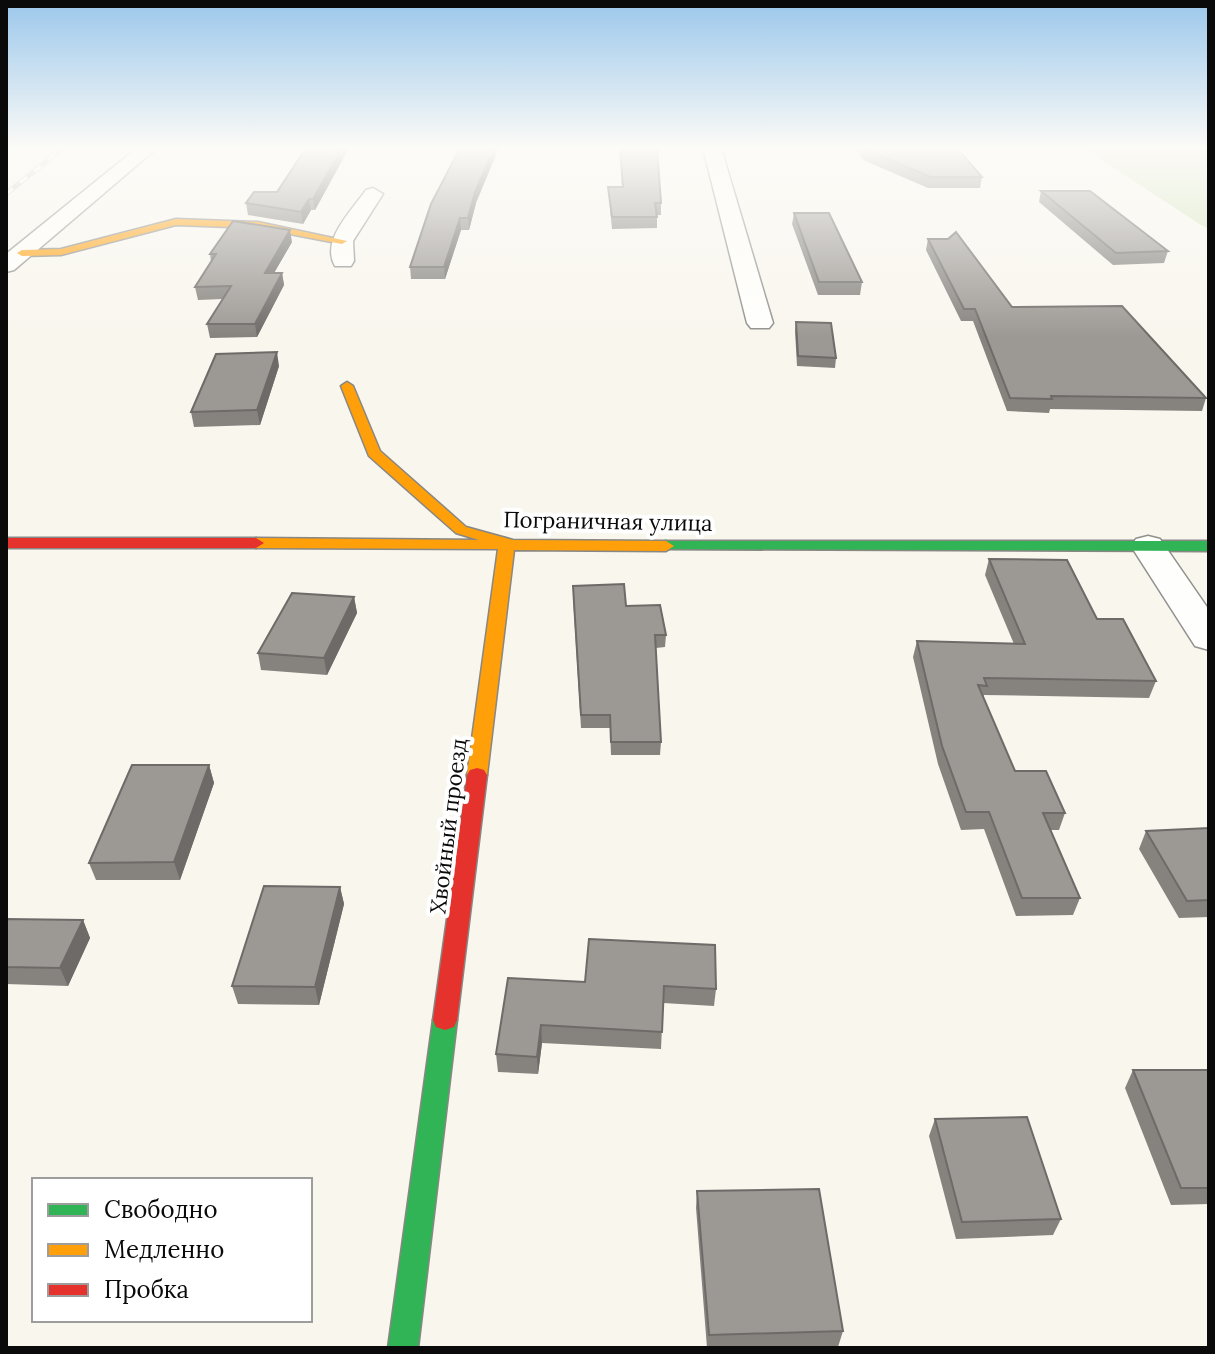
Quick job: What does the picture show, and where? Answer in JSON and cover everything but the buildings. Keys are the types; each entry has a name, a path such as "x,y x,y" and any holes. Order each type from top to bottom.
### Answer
{"street":[{"path":"14,259 72,211"},
{"path":"14,259 61,252 176,222 258,225 342,251 364,211"},
{"path":"729,211 760,323"},
{"path":"347,386 374,453 461,530 507,543"},
{"name":"Пограничная улица","path":"6,543 507,543 635,547 1209,546"},
{"name":"Хвойный проезд","path":"403,1348 507,543"},
{"path":"1148,546 1209,638"}],"green space":[{"path":"1180,211 1209,211 1209,229"}],"traffic: fast":[{"path":"666,546 1209,546"},
{"path":"403,1348 445,1020"}],"traffic: slow":[{"path":"22,253 61,252 176,222 258,225 342,241"},
{"path":"347,386 374,453 461,530 507,543 477,775"},
{"path":"256,543 666,546"}],"traffic: jam":[{"path":"6,543 256,543"},
{"path":"445,1020 477,775"}]}
